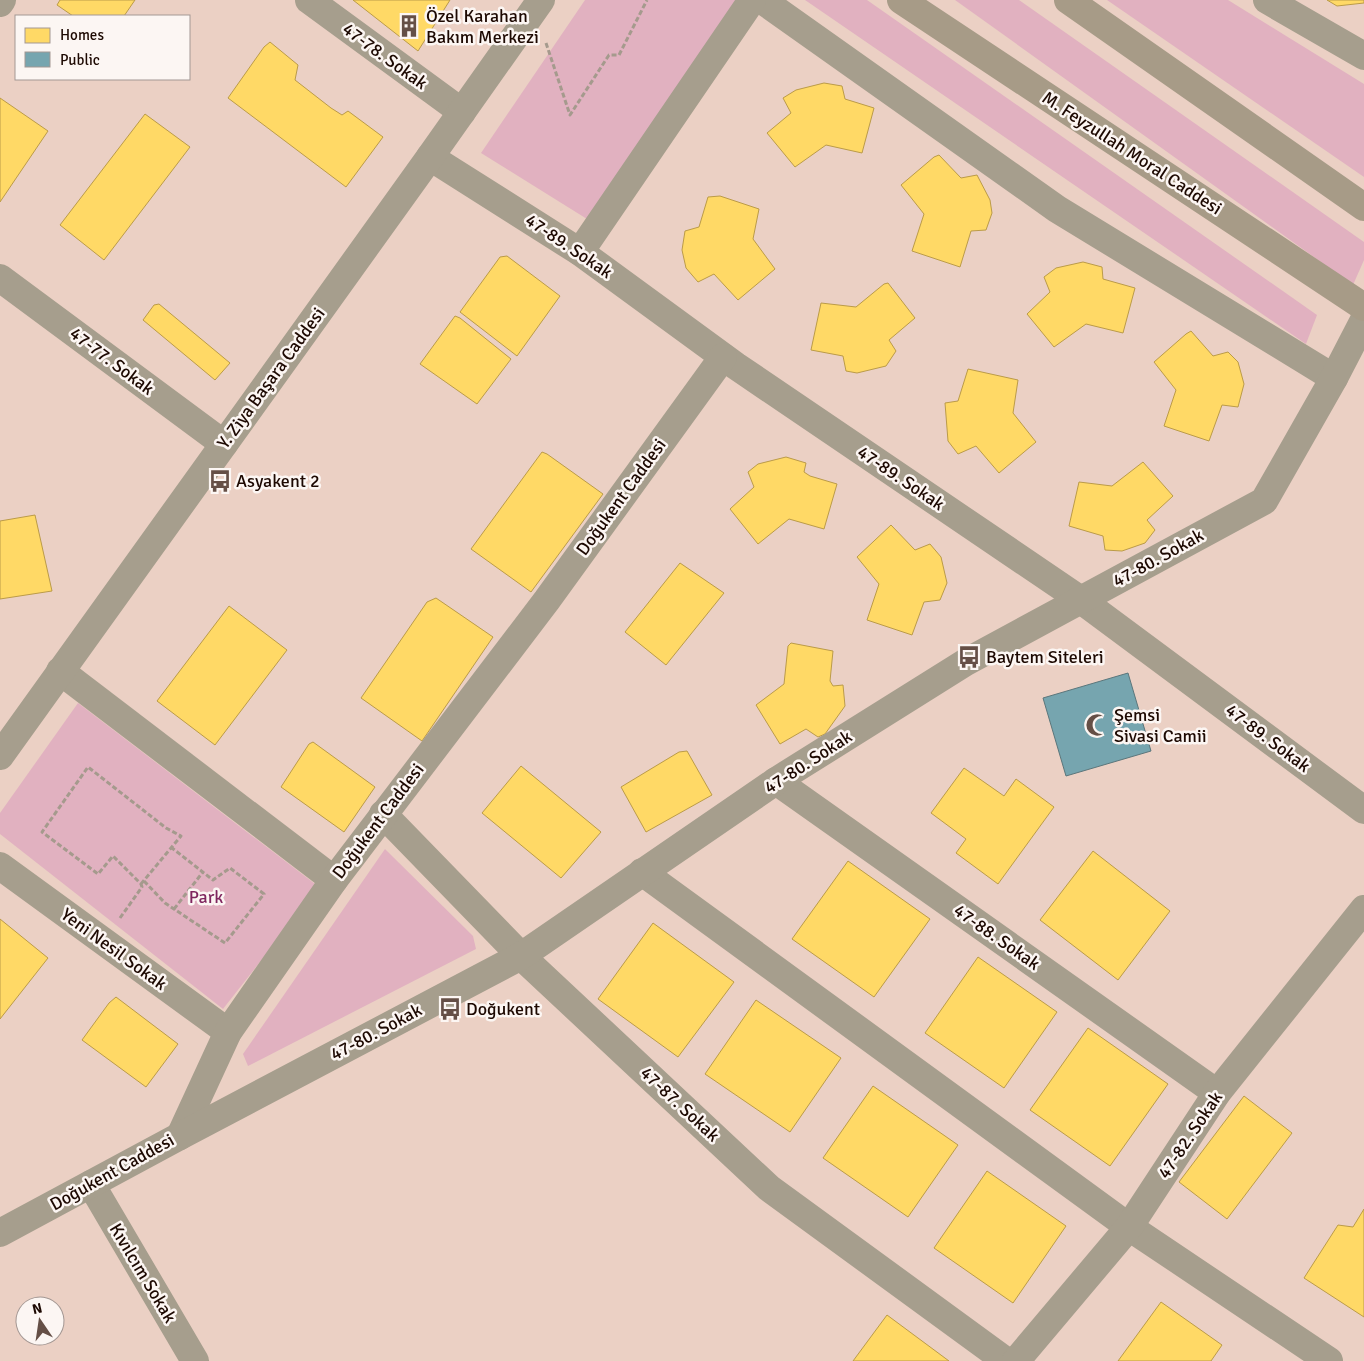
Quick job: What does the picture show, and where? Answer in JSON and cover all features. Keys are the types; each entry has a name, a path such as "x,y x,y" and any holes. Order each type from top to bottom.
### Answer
{"main road":[{"name":"M. Feyzullah Moral Caddesi","path":"901,0 1364,307"},
{"path":"1068,0 1364,207"}],"street":[{"name":"47-78. Sokak","path":"309,0 462,112"},
{"path":"580,252 752,0"},
{"path":"762,0 1057,210 1334,378"},
{"path":"1267,0 1364,56"},
{"name":"Y. Ziya Başara Caddesi","path":"0,756 538,4"},
{"name":"47-89. Sokak","path":"430,157 580,252 723,357 1082,600 1364,810"},
{"name":"47-77. Sokak","path":"0,278 224,444"},
{"name":"47-80. Sokak","path":"180,1136 521,956 776,781 966,662 1264,501 1334,378 1364,320"},
{"name":"Doğukent Caddesi","path":"0,1233 180,1136 228,1032 334,880 547,600 723,357"},
{"path":"60,671 334,880"},
{"name":"47-88. Sokak","path":"776,781 1217,1093"},
{"name":"47-87. Sokak","path":"383,814 521,956 769,1188 1006,1361"},
{"name":"Yeni Nesil Sokak","path":"0,866 228,1032"},
{"path":"642,872 1129,1227 1329,1361"},
{"name":"47-82. Sokak","path":"1016,1361 1129,1227 1217,1093 1364,909"},
{"name":"Kıvılcım Sokak","path":"91,1184 195,1361"}],"path":[{"path":"538,4 570,115 610,55 619,55 647,0"},
{"path":"104,941 142,887 141,884 181,836 166,828 88,767 42,832 98,874 113,856 141,884"},
{"path":"144,881 165,904 225,943 264,894 230,868 214,880 172,848"},
{"path":"174,909 203,872"}],"green space":[{"path":"585,0 744,0 587,219 481,153"},
{"path":"805,0 867,0 1317,315 1306,344"},
{"path":"955,0 1019,0 1364,242 1364,260 1353,285"},
{"path":"1107,0 1228,0 1364,84 1364,177"},
{"name":"Park","path":"78,703 319,887 223,1009 0,834 0,813"},
{"path":"385,849 473,936 476,949 248,1066 243,1054"}],"building: Homes":[{"path":"60,0 135,0 125,15 72,15 57,5"},
{"name":"Özel Karahan Bakım Merkezi","path":"353,0 450,0 418,51"},
{"path":"1327,0 1364,0 1364,3 1337,6"},
{"path":"270,42 298,65 295,80 331,108 342,115 348,111 383,137 346,187 228,98 264,47"},
{"path":"824,83 842,86 845,99 874,108 862,153 826,145 795,167 767,133 791,113 783,98 796,90"},
{"path":"0,98 48,131 0,202"},
{"path":"145,114 190,147 104,260 60,225"},
{"path":"939,155 961,178 977,175 990,200 992,213 986,230 971,231 960,267 912,251 924,214 901,185 934,157"},
{"path":"720,196 759,209 753,239 775,269 738,300 714,274 698,282 686,268 682,250 685,231 699,227 708,197"},
{"path":"507,256 560,296 517,356 460,312 500,257"},
{"path":"1083,262 1102,267 1103,279 1135,288 1123,333 1086,324 1054,347 1027,314 1050,292 1044,277 1056,268"},
{"path":"888,283 915,318 889,340 896,351 886,366 857,373 846,371 843,356 811,350 821,303 856,307 884,284"},
{"path":"159,304 230,363 215,380 143,320 154,305"},
{"path":"455,316 511,359 477,404 420,364"},
{"path":"1191,331 1213,356 1228,352 1238,362 1244,384 1238,407 1222,405 1209,441 1164,426 1176,390 1154,362"},
{"path":"968,369 1018,380 1013,413 1036,442 999,473 976,446 958,454 948,441 945,403 958,401"},
{"path":"542,452 603,494 531,592 471,549"},
{"path":"786,457 806,463 804,472 810,476 837,484 824,529 789,519 758,544 730,509 754,487 748,472 758,464"},
{"path":"1143,462 1173,496 1147,520 1155,530 1145,543 1122,551 1105,550 1103,536 1069,526 1079,482 1112,486"},
{"path":"35,515 52,591 0,599 0,521"},
{"path":"891,525 915,550 930,544 941,557 947,583 940,600 924,602 912,635 867,620 879,584 857,557"},
{"path":"680,563 724,593 666,665 625,632"},
{"path":"436,598 493,637 422,741 361,698 427,602"},
{"path":"229,606 287,650 215,745 157,701"},
{"path":"791,643 833,651 830,681 833,686 843,685 845,706 825,734 818,737 806,729 780,744 756,705 784,684 788,646"},
{"path":"313,742 375,787 344,832 281,787 309,744"},
{"path":"687,751 712,795 646,832 621,787 679,752"},
{"path":"521,766 601,832 561,878 482,813"},
{"path":"964,768 1004,796 1016,779 1054,807 998,884 956,853 966,839 931,813"},
{"path":"1093,851 1170,911 1118,980 1040,920"},
{"path":"848,861 930,919 874,997 792,939"},
{"path":"0,919 48,958 0,1019"},
{"path":"653,923 734,982 678,1057 598,999"},
{"path":"978,957 1057,1012 1004,1088 925,1033"},
{"path":"116,997 178,1044 146,1087 82,1040 109,1003"},
{"path":"756,1000 841,1058 790,1132 705,1074"},
{"path":"1088,1028 1168,1084 1110,1166 1030,1110"},
{"path":"873,1086 958,1145 908,1217 823,1158"},
{"path":"1244,1096 1292,1133 1227,1219 1179,1182"},
{"path":"987,1171 1066,1226 1013,1303 934,1248"},
{"path":"1364,1209 1364,1317 1304,1278 1338,1225 1353,1227"},
{"path":"1161,1302 1222,1345 1211,1361 1118,1361"},
{"path":"887,1315 949,1361 853,1361"}],"building: Public":[{"name":"Şemsi Sivasi Camii","path":"1128,673 1151,751 1066,776 1043,698"}],"place":[{"name":"Özel Karahan Bakım Merkezi","path":"409,26"},
{"name":"Asyakent 2","path":"220,481"},
{"name":"Baytem Siteleri","path":"969,657"},
{"name":"Şemsi Sivasi Camii","path":"1097,725"},
{"name":"Doğukent","path":"450,1009"}]}
